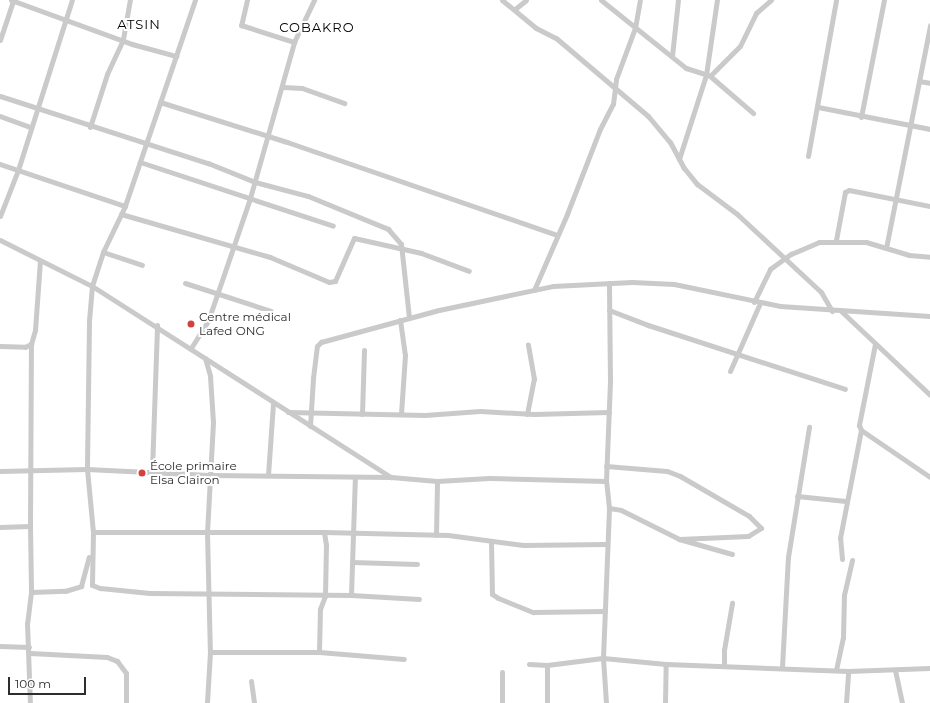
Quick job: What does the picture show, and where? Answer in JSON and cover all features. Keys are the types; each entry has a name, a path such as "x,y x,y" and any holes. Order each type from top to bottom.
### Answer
{"street":[{"path":"0,40 12,0 176,56"},
{"path":"0,216 18,170 30,127 72,0"},
{"path":"90,127 107,74 123,39 130,0"},
{"path":"195,0 125,206 103,252 92,286 88,322 87,469 93,532 91,550 92,585 95,588 150,593 325,596 351,595 419,599"},
{"path":"247,0 241,25 294,42"},
{"path":"191,348 208,321 231,247 255,182 266,136 283,87 294,42 314,0"},
{"path":"502,0 536,28 556,38 660,130 697,184 719,198 785,258 824,296 832,311"},
{"path":"515,10 526,0"},
{"path":"601,0 686,68 708,75 753,113"},
{"path":"534,290 600,129 613,104 619,68 635,28 640,0"},
{"path":"679,159 708,75 717,0"},
{"path":"708,75 740,46 756,13 771,0"},
{"path":"808,156 836,0"},
{"path":"861,117 884,0"},
{"path":"672,56 677,1"},
{"path":"886,248 930,25"},
{"path":"919,82 930,83"},
{"path":"283,87 302,88 344,103"},
{"path":"0,96 90,127 208,163 255,182 308,196 388,228 397,236 402,249 409,318"},
{"path":"160,102 266,136 557,235"},
{"path":"818,107 861,117 930,129"},
{"path":"0,116 30,127"},
{"path":"140,162 333,226"},
{"path":"0,164 125,206"},
{"path":"836,240 845,192 849,190 930,206"},
{"path":"121,214 231,247 270,257 332,282 335,281 354,238 421,253 469,271"},
{"path":"0,240 92,286 157,325 274,404 391,477"},
{"path":"730,371 770,269 785,258 805,247 836,240 866,242 909,255 930,257"},
{"path":"103,252 142,265"},
{"path":"30,703 30,653 27,624 31,592 29,472 31,344 35,330 40,261"},
{"path":"185,283 271,311"},
{"path":"606,703 603,658 609,508 606,481 609,412 608,283"},
{"path":"310,426 313,412 313,378 317,346 321,342 400,320 534,290 608,283 674,284 757,302 841,312 930,316"},
{"path":"609,310 845,389"},
{"path":"841,312 930,396"},
{"path":"400,320 405,355 401,414"},
{"path":"152,470 157,325"},
{"path":"0,346 25,347 31,344"},
{"path":"842,559 840,538 861,430 859,425 874,344"},
{"path":"527,414 534,379 528,345"},
{"path":"362,414 364,350"},
{"path":"205,358 210,376 213,422 207,533 210,652 207,703"},
{"path":"268,475 274,404"},
{"path":"288,412 401,414 480,411 527,414 609,412"},
{"path":"782,667 788,557 810,427"},
{"path":"861,430 930,477"},
{"path":"606,466 667,471 680,476 749,516 761,528 748,536 679,539"},
{"path":"0,471 29,472 87,469 152,470 209,475 391,477 438,481 489,478 606,481"},
{"path":"351,595 355,477"},
{"path":"436,535 438,481"},
{"path":"798,496 846,501"},
{"path":"609,508 633,515 679,539 732,554"},
{"path":"0,527 30,526"},
{"path":"93,532 324,532 353,534 436,535 523,545 607,544"},
{"path":"319,652 320,609 325,596 326,545 324,532"},
{"path":"491,542 492,594 498,598 533,612 605,611"},
{"path":"31,592 64,591 81,586 91,550"},
{"path":"836,670 842,638 844,595 852,560"},
{"path":"352,562 417,564"},
{"path":"724,665 724,650 732,604"},
{"path":"0,646 29,647"},
{"path":"210,652 319,652 404,659"},
{"path":"30,653 107,657 117,662 126,673 126,703"},
{"path":"529,664 547,665 603,658 666,664 782,667 848,671 930,668"},
{"path":"665,703 666,664"},
{"path":"547,665 547,703"},
{"path":"895,670 902,703"},
{"path":"846,703 848,671"},
{"path":"502,672 502,703"},
{"path":"251,681 254,703"}],"place":[{"name":"Centre médical Lafed ONG","path":"191,324"},
{"name":"École primaire Elsa Clairon","path":"142,473"}],"district":[{"name":"ATSIN","path":"139,24"},
{"name":"COBAKRO","path":"317,27"}]}
